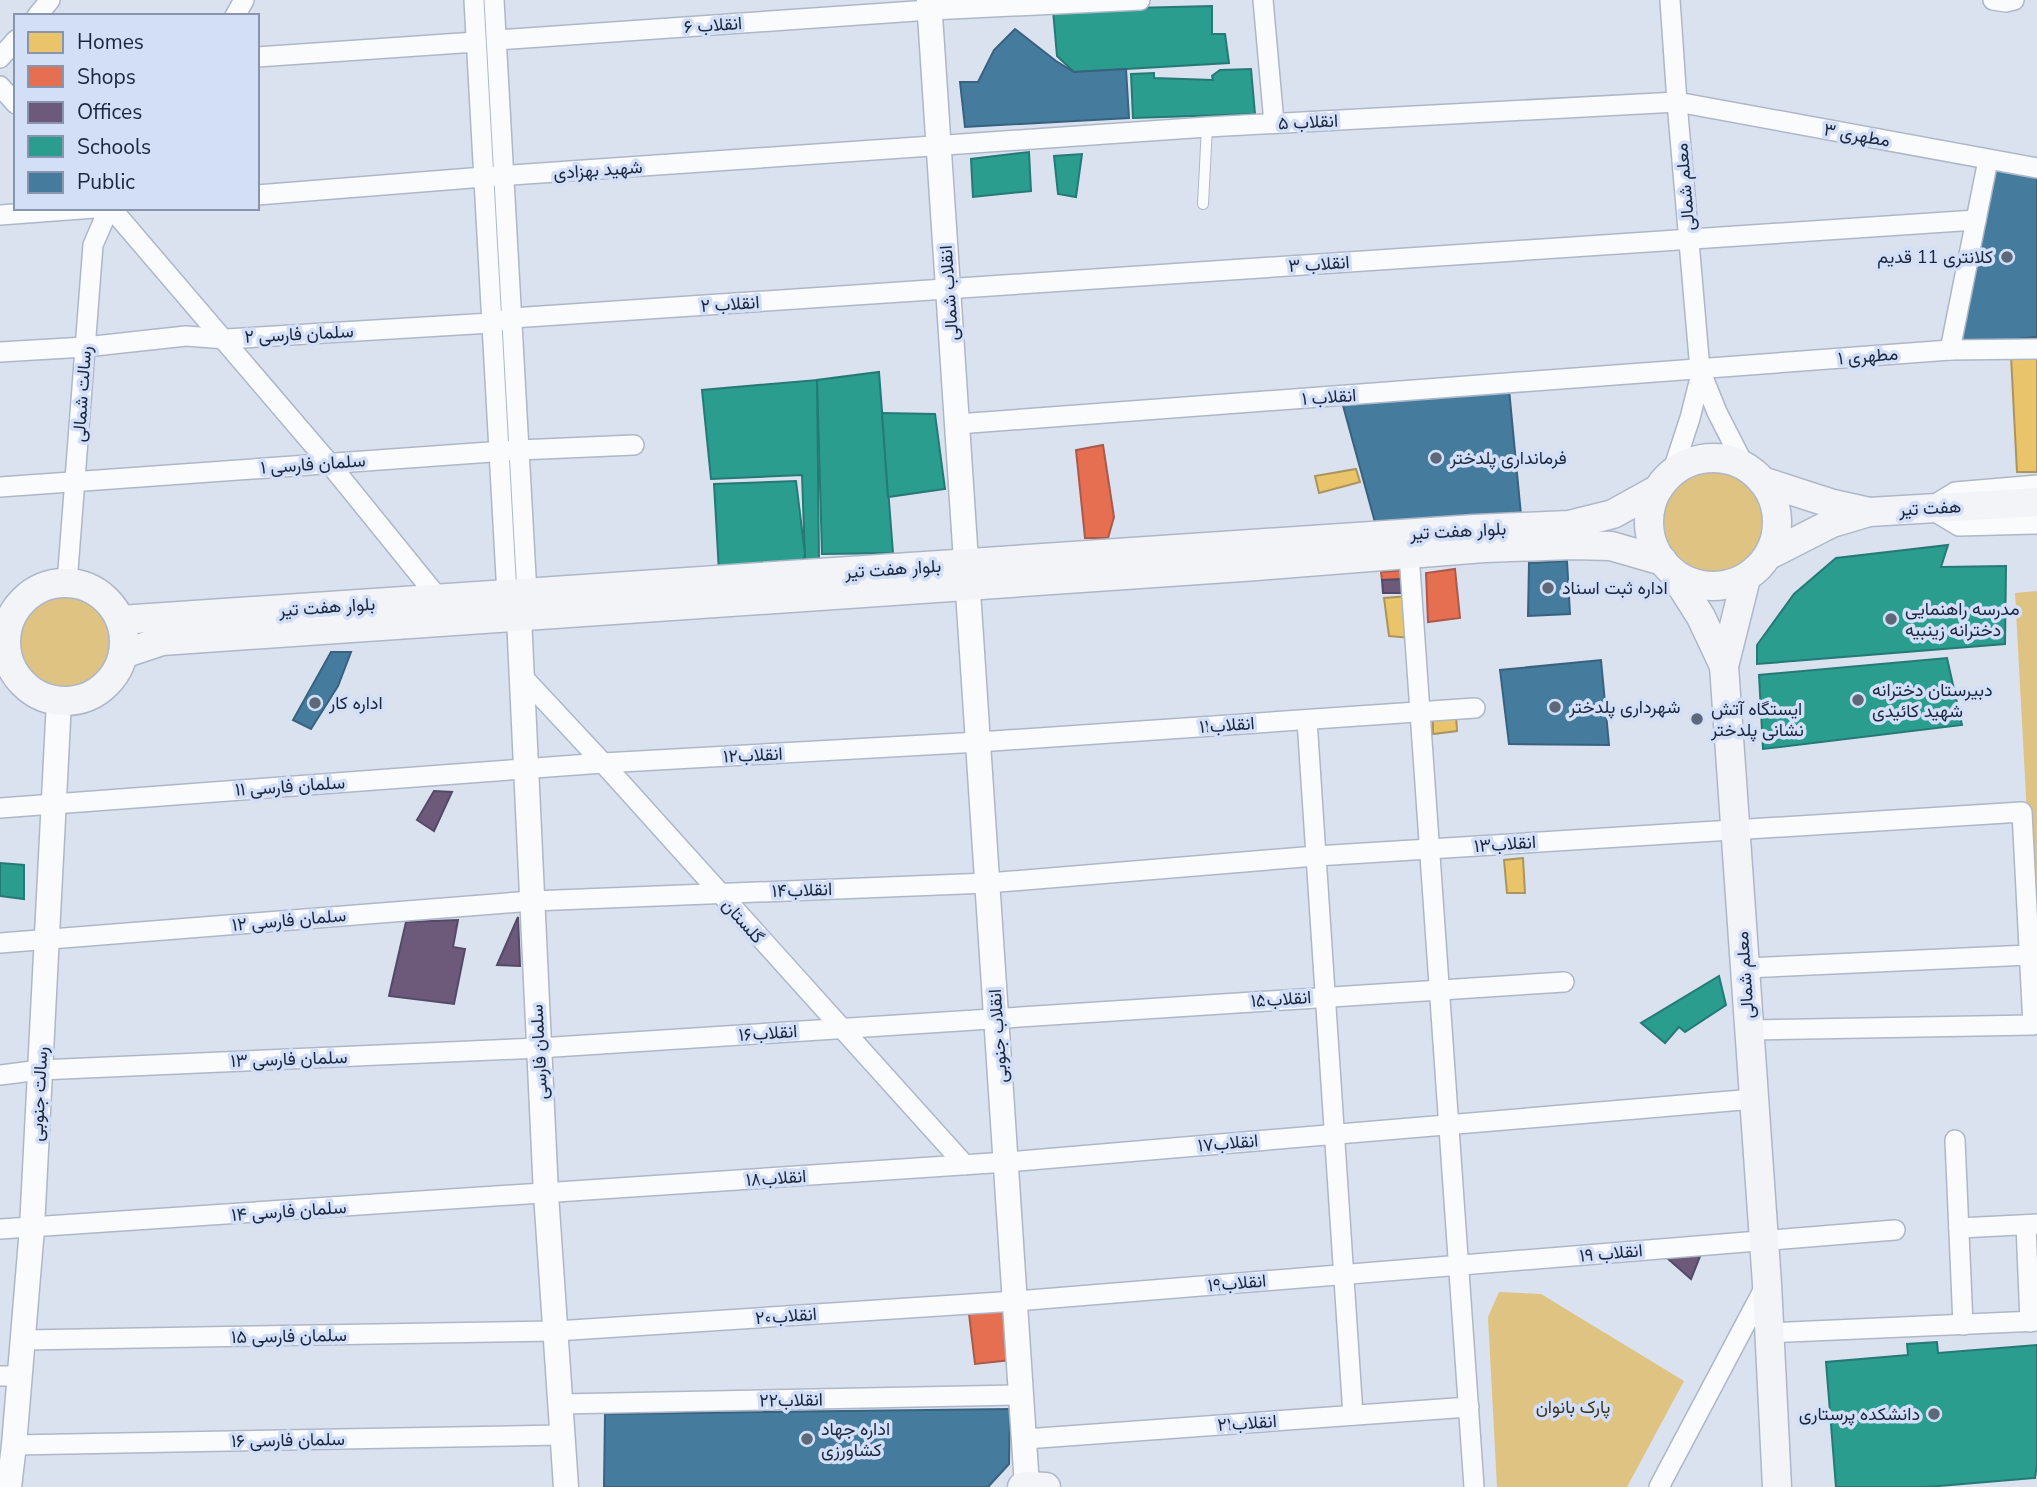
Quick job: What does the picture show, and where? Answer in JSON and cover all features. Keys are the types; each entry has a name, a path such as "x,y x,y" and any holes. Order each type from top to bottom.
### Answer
{"main road":[{"path":"1724,666 1701,617 1653,545 1649,526 1651,507 1665,481 1689,463 1708,458 1727,460 1754,474 1833,504 1869,512"},
{"path":"1667,566 1689,581 1708,586 1728,585 1746,578 1759,568 1769,555 1776,537 1777,517 1773,498 1754,474"},
{"name":"بلوار هفت تیر","path":"968,575 1475,529 1569,525 1613,514 1665,481"},
{"name":"هفت تیر","path":"1869,512 2037,502"},
{"path":"1769,555 1832,523 1869,512"},
{"name":"بلوار هفت تیر","path":"123,654 162,641 518,602 968,575 1572,545 1611,546 1667,566"},
{"path":"1724,666 1746,578"},
{"path":"67,583 84,586 99,594 120,620 124,637 123,654 117,670 107,684 93,694 76,700 59,701 43,697 29,689 5,663 3,636 10,618 20,604 34,592 50,585 67,583"},
{"name":"بلوار هفت تیر","path":"120,620 440,600 518,602"},
{"name":"معلم شمالی","path":"1724,666 1764,1241 1777,1487"}],"street":[{"path":"39,14 50,0"},
{"path":"474,0 499,451 518,602"},
{"path":"494,0 519,450 518,602"},
{"name":"انقلاب ۶","path":"497,40 930,5 1140,0"},
{"path":"1263,0 1274,123"},
{"name":"معلم شمالی","path":"1670,0 1701,372"},
{"path":"1993,0 2014,0"},
{"name":"انقلاب شمالی","path":"930,5 968,575"},
{"path":"0,58 14,42"},
{"path":"259,57 476,42"},
{"path":"0,86 14,102"},
{"name":"انقلاب ۵","path":"939,147 1207,127 1677,102"},
{"name":"مطهری ۳","path":"1677,102 2037,168"},
{"name":"شهید بهزادی","path":"259,195 939,147"},
{"path":"1950,350 1988,159"},
{"path":"0,215 68,210"},
{"name":"رسالت شمالی","path":"67,583 93,245 109,210"},
{"path":"112,210 329,463 440,600"},
{"name":"انقلاب ۳","path":"948,289 1976,220"},
{"name":"انقلاب ۲","path":"512,318 948,289"},
{"name":"سلمان فارسی ۲","path":"0,352 85,347 186,336 220,338 491,323 512,318"},
{"name":"مطهری ۱","path":"1701,372 1950,350 2037,349"},
{"path":"1701,372 1717,412 1754,474"},
{"path":"1665,481 1690,418 1701,372"},
{"name":"انقلاب ۱","path":"957,424 1701,372"},
{"name":"سلمان فارسی ۱","path":"0,487 499,451 634,446"},
{"path":"2037,485 1955,492 1929,508 1959,526 2037,524"},
{"path":"1409,554 1474,1487"},
{"name":"انقلاب جنوبی","path":"968,575 1025,1439 1032,1487"},
{"name":"سلمان فارسی","path":"518,602 546,1194 566,1487"},
{"name":"گلستان","path":"522,676 965,1165"},
{"name":"رسالت جنوبی","path":"9,1487 14,1445 10,1376 23,1340 32,1228 59,701"},
{"name":"انقلاب۱۱","path":"979,742 1475,708"},
{"path":"1307,720 1353,1415"},
{"name":"انقلاب۱۲","path":"527,769 979,742"},
{"name":"سلمان فارسی ۱۱","path":"0,808 527,769"},
{"name":"انقلاب۱۳","path":"988,883 1316,856 2022,812 2029,955"},
{"name":"انقلاب۱۴","path":"533,901 988,883"},
{"name":"سلمان فارسی ۱۲","path":"0,943 533,901"},
{"path":"1745,968 2029,955 2033,1025 1749,1030"},
{"name":"انقلاب۱۵","path":"997,1018 1564,982"},
{"name":"انقلاب۱۶","path":"539,1048 997,1018"},
{"name":"سلمان فارسی ۱۳","path":"0,1075 40,1070 539,1048"},
{"name":"انقلاب۱۷","path":"1007,1162 1754,1098"},
{"path":"1955,1140 1963,1325"},
{"name":"انقلاب۱۸","path":"546,1194 1007,1162"},
{"name":"سلمان فارسی ۱۴","path":"0,1229 546,1194"},
{"path":"1769,1333 2034,1322 2031,1225 1959,1228"},
{"name":"انقلاب ۱۹","path":"1459,1265 1895,1230"},
{"name":"انقلاب۱۹","path":"1016,1301 1459,1265"},
{"path":"1659,1487 1766,1284"},
{"name":"انقلاب۲۰","path":"555,1331 1016,1301"},
{"name":"سلمان فارسی ۱۵","path":"23,1340 555,1331"},
{"name":"انقلاب۲۲","path":"560,1404 1023,1395"},
{"name":"انقلاب۲۱","path":"1025,1439 1469,1407"},
{"name":"سلمان فارسی ۱۶","path":"14,1445 562,1435"}],"lane":[{"path":"1203,204 1207,127"}],"green space":[{"path":"1716,466 1737,470 1755,482 1767,500 1771,521 1767,542 1755,560 1737,572 1716,576 1695,572 1677,560 1665,542 1661,521 1665,500 1677,482 1695,470"},
{"path":"2037,591 2037,999 2015,593"},
{"path":"67,592 86,596 102,607 113,623 117,642 113,661 102,677 86,688 67,692 48,688 32,677 21,661 17,642 21,623 32,607 48,596"},
{"name":"پارک بانوان","path":"1499,1292 1541,1294 1684,1381 1627,1487 1497,1487 1488,1317"}],"building: Homes":[{"path":"2037,355 2037,472 2017,472 2011,356"},
{"path":"1356,469 1360,482 1319,493 1315,476"},
{"path":"1409,596 1411,638 1389,636 1384,598"},
{"path":"1456,714 1457,731 1433,734 1433,715"},
{"path":"1523,858 1525,893 1507,893 1504,860"}],"building: Shops":[{"path":"1103,445 1114,517 1108,538 1085,538 1076,450"},
{"path":"1455,569 1460,618 1428,622 1426,573"},
{"path":"1407,570 1406,579 1382,580 1381,572"},
{"path":"1010,1310 1011,1360 975,1364 969,1314"}],"building: Offices":[{"path":"1406,579 1405,593 1383,593 1382,580"},
{"path":"434,791 452,792 434,831 417,820"},
{"path":"518,917 520,966 497,965"},
{"path":"458,920 453,947 465,949 454,1004 389,996 406,922"},
{"path":"1701,1254 1691,1279 1667,1258"}],"building: Schools":[{"path":"1212,6 1212,34 1225,34 1229,63 1074,72 1057,56 1053,10"},
{"path":"1251,69 1255,114 1133,118 1131,74 1154,73 1154,78 1213,80 1212,76 1220,70"},
{"path":"1029,152 1031,191 973,197 971,159"},
{"path":"1082,154 1076,197 1058,194 1054,156"},
{"path":"879,372 893,553 822,554 817,380"},
{"path":"817,380 819,562 805,560 802,475 711,479 702,390"},
{"path":"882,413 935,414 945,489 888,497"},
{"path":"796,481 805,554 801,567 719,572 714,484"},
{"name":"مدرسه راهنمایی دخترانه زینبیه","path":"1948,545 1941,567 2006,566 2005,644 1757,664 1757,645 1794,594 1836,558"},
{"name":"دبیرستان دخترانه شهید کائیدی","path":"1947,658 1962,725 1763,749 1759,675"},
{"path":"0,863 24,865 24,899 0,896"},
{"path":"1719,976 1726,1005 1685,1032 1679,1027 1665,1043 1641,1023"},
{"name":"دانشکده پرستاری","path":"1937,1342 1938,1353 2037,1345 2035,1478 1927,1487 1836,1487 1826,1362 1908,1355 1907,1344"}],"building: Public":[{"path":"1015,29 1074,72 1126,69 1129,118 965,127 960,82 978,82 994,50"},
{"name":"کلانتری 11 قدیم","path":"1994,170 2037,177 2037,337 1961,344"},
{"name":"فرمانداری پلدختر","path":"1509,389 1521,515 1376,526 1342,402"},
{"name":"اداره ثبت اسناد","path":"1567,561 1570,614 1528,616 1529,563"},
{"name":"اداره کار","path":"331,652 351,652 338,686 311,729 293,720"},
{"name":"شهرداری پلدختر","path":"1601,660 1609,745 1509,744 1500,670"},
{"name":"اداره جهاد کشاورزی","path":"1010,1409 1009,1464 988,1487 604,1487 605,1414"}],"place":[{"name":"کلانتری 11 قدیم","path":"2007,257"},
{"name":"فرمانداری پلدختر","path":"1436,458"},
{"name":"اداره ثبت اسناد","path":"1548,588"},
{"name":"مدرسه راهنمایی دخترانه زینبیه","path":"1891,619"},
{"name":"دبیرستان دخترانه شهید کائیدی","path":"1858,700"},
{"name":"اداره کار","path":"315,703"},
{"name":"شهرداری پلدختر","path":"1555,707"},
{"name":"ایستگاه آتش نشانی پلدختر","path":"1697,719"},
{"name":"دانشکده پرستاری","path":"1934,1414"},
{"name":"اداره جهاد کشاورزی","path":"807,1439"}]}
